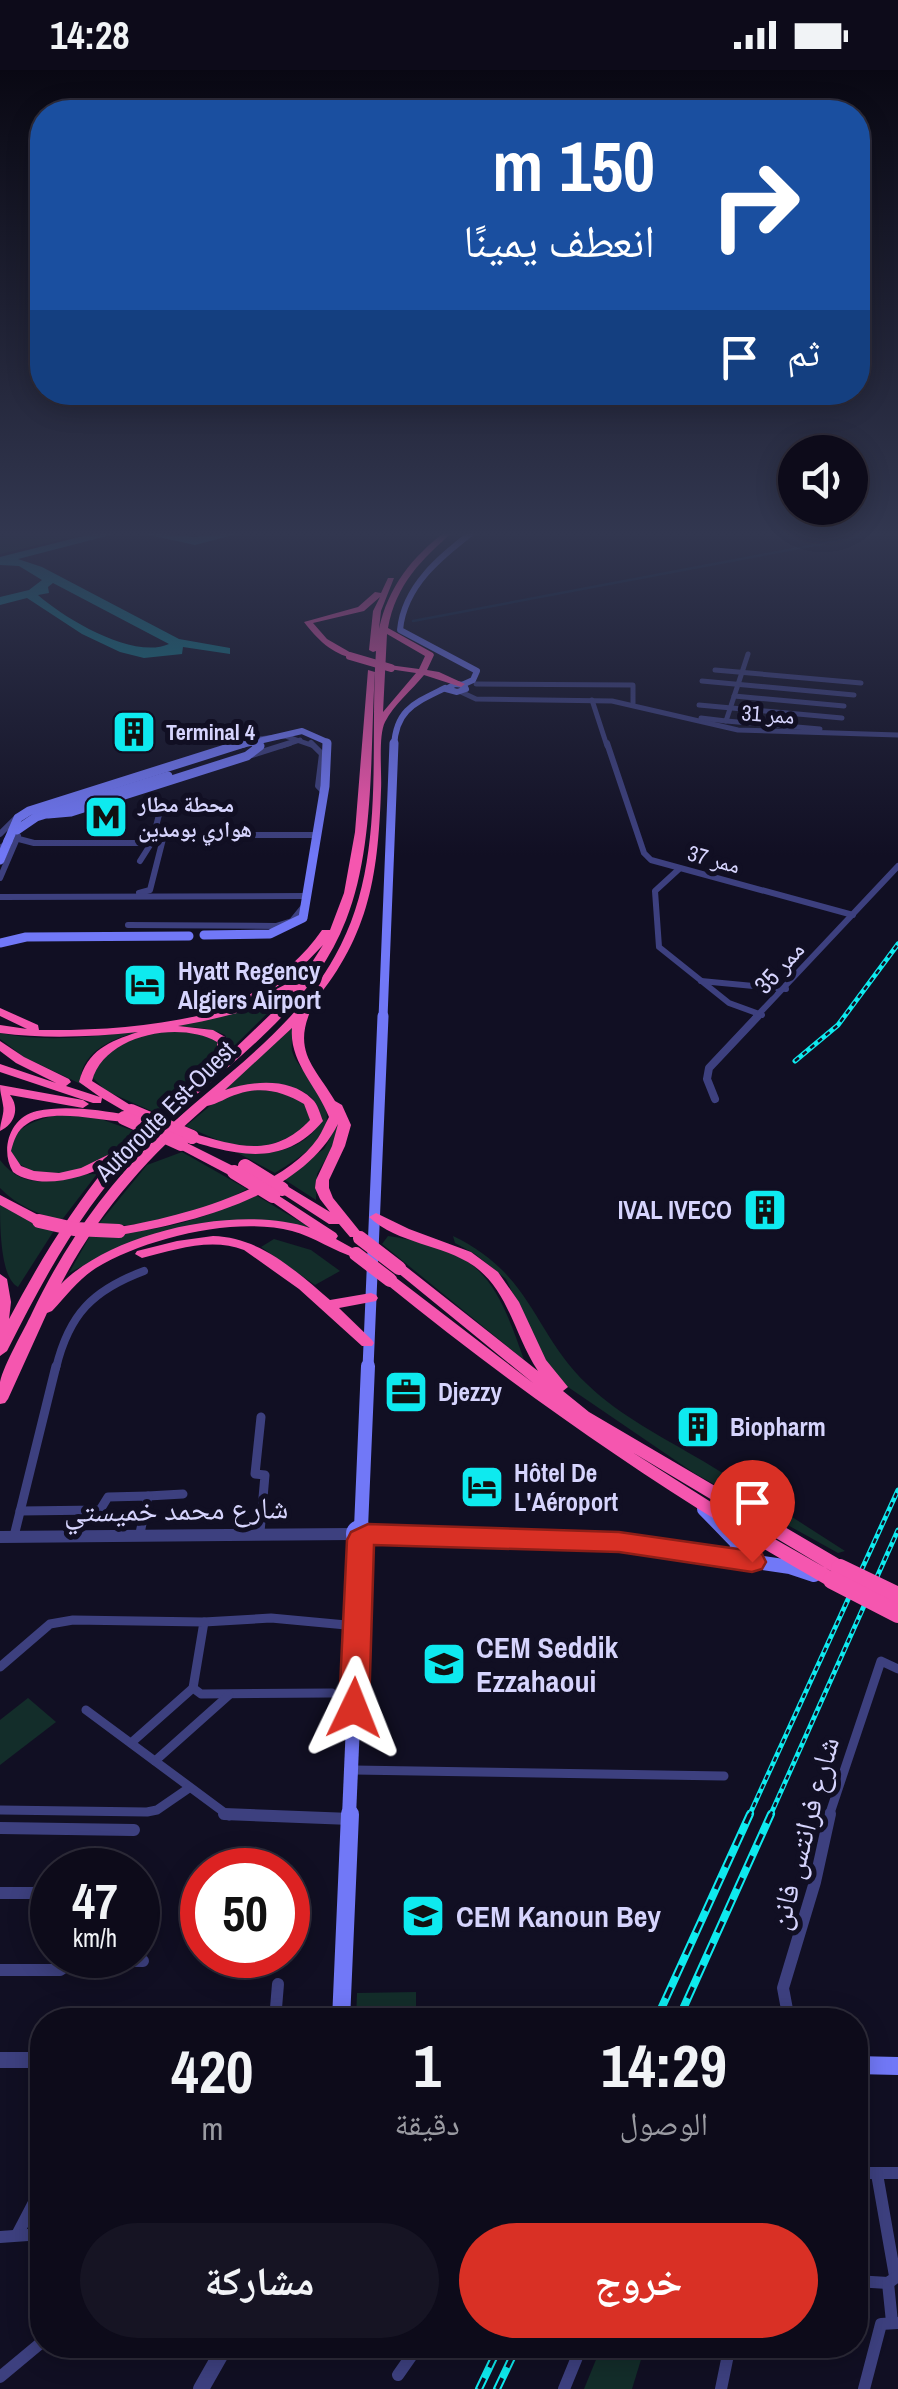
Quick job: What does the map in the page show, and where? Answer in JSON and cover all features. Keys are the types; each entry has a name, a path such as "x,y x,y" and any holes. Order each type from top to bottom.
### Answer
{"highway":[{"path":"322,639 351,656 444,678 455,688"},
{"path":"327,639 351,656"},
{"name":"Autoroute Est-Ouest","path":"0,1351 42,1265 81,1206 134,1145 283,1011 312,976 348,898 358,838 377,639"},
{"name":"Autoroute Est-Ouest","path":"0,1399 36,1319 88,1222 179,1122 262,1048 320,988 344,953 365,898 372,848 378,639"},
{"path":"376,733 395,701 429,659 428,652 399,639"},
{"path":"143,1025 232,1006 272,986 315,949 348,898"},
{"path":"0,1029 39,1035 94,1032 220,1013 271,998 300,982 328,945"},
{"path":"320,988 294,1032 296,1053 342,1114 345,1125 321,1181 324,1200 366,1230 394,1274 542,1400 697,1502 836,1574 898,1596"},
{"path":"0,1012 36,1028 94,1032"},
{"path":"128,1115 87,1085 86,1071 94,1058 114,1046 154,1032 185,1028 213,1033 222,1041 223,1052 181,1102"},
{"path":"0,1045 20,1060 239,1169 277,1192 356,1254"},
{"path":"0,1072 106,1102"},
{"path":"0,1072 90,1106"},
{"path":"179,1122 218,1096 258,1086 293,1091 310,1102 317,1115 317,1122 301,1138 272,1150 250,1152 186,1141"},
{"path":"0,1090 128,1115"},
{"path":"0,1090 10,1105 0,1126"},
{"path":"0,1199 39,1221 74,1229 120,1231 156,1227 204,1213 259,1187 313,1154 331,1132 335,1117 324,1091"},
{"path":"128,1115 73,1110 45,1114 14,1130 5,1142 5,1156 22,1172 61,1178 91,1170 134,1145"},
{"path":"277,1192 366,1230 396,1231 460,1252 492,1273 516,1313 536,1361 553,1382 673,1471"},
{"path":"36,1319 93,1264 124,1249 220,1226 276,1223 311,1233 394,1274 584,1416 898,1614"},
{"path":"61,1293 120,1260 158,1249 235,1242 256,1251 368,1343"},
{"path":"0,1279 4,1302 0,1329"},
{"path":"326,1305 371,1298"}],"main road":[{"path":"342,2008 371,1298 366,1230 395,724 406,706 473,680 478,671 448,652 414,639"},
{"path":"0,860 4,833 26,812 256,744 299,736 314,736 328,743 308,899 301,921 281,932 204,936"},
{"path":"4,833 48,814 68,813 248,756 256,744"},
{"path":"0,941 26,937 189,936"},
{"path":"697,1502 738,1544 736,1553 713,1556"},
{"path":"360,1534 619,1542 836,1574"},
{"path":"868,2065 898,2066"}],"street":[{"path":"726,721 748,654"},
{"path":"715,670 861,683"},
{"path":"702,681 854,695"},
{"path":"476,684 633,685 633,703"},
{"path":"527,684 528,700"},
{"name":"ممر 31","path":"455,688 476,698 633,703 686,718 762,732 898,735"},
{"path":"785,700 789,689"},
{"path":"734,696 844,706"},
{"name":"ممر 37","path":"592,700 644,853 679,868 853,915"},
{"path":"700,705 842,718"},
{"path":"686,718 820,729"},
{"path":"0,878 4,833 18,816 268,736 300,740 321,751 318,786 324,788"},
{"path":"140,861 153,839 169,786 300,740"},
{"path":"4,833 34,842 153,839 164,835 316,835"},
{"path":"0,896 147,892 164,835"},
{"name":"ممر 35","path":"715,1098 707,1078 709,1068 898,866"},
{"path":"679,868 655,891 659,946 730,1003 762,1015"},
{"path":"0,896 308,899"},
{"path":"128,925 279,925 292,921 308,899"},
{"path":"699,981 786,989"},
{"path":"7,1537 20,1510 58,1359 76,1314 111,1283 144,1271"},
{"path":"260,1532 265,1475 255,1474 261,1416"},
{"path":"20,1510 100,1510 108,1497 184,1494"},
{"path":"140,1532 148,1496"},
{"name":"شارع محمد خميستي","path":"7,1537 140,1532 360,1534"},
{"path":"0,1667 50,1624 73,1620 204,1622 271,1618 357,1626"},
{"path":"131,1743 193,1688 204,1622"},
{"name":"شارع فرانتس فانن","path":"787,2008 783,1988 816,1882 822,1838 881,1661 898,1669"},
{"path":"193,1688 201,1694 332,1693"},
{"path":"155,1761 229,1695"},
{"path":"86,1710 227,1816 350,1818"},
{"path":"354,1770 724,1776"},
{"path":"0,1810 147,1812 157,1810 189,1788"},
{"path":"0,1828 134,1830"},
{"path":"0,1893 30,1893"},
{"path":"0,1970 30,1970"},
{"path":"277,2008 278,1984"},
{"path":"0,2060 30,2060"},
{"path":"868,2174 898,2174"},
{"path":"864,2389 880,2324 895,2322 894,2279 877,2174"},
{"path":"17,2235 30,2210"},
{"path":"0,2236 30,2234"},
{"path":"868,2280 894,2279"},
{"path":"0,2377 30,2352"},
{"path":"201,2389 219,2358"},
{"path":"398,2375 410,2358"},
{"path":"564,2389 577,2358"},
{"path":"721,2389 727,2358"}],"green space":[{"path":"281,1000 230,1050 225,1035 209,1029 165,1027 119,1038 87,1061 81,1078 87,1087 24,1057 0,1039 0,1033 55,1038 114,1034"},
{"path":"293,1027 292,1051 323,1100 326,1125 302,1156 275,1173 236,1152 272,1152 295,1145 321,1121 317,1106 296,1088 280,1085 219,1094"},
{"path":"180,1029 211,1034 221,1045 211,1065 156,1113 106,1091 91,1076 96,1064 114,1047 141,1036"},
{"path":"251,1089 288,1092 310,1107 310,1125 276,1143 249,1148 186,1126 217,1100"},
{"path":"84,1113 137,1132 93,1164 59,1174 26,1168 10,1157 13,1135 21,1129 46,1118"},
{"path":"339,1122 338,1137 317,1174 316,1200 282,1178 324,1149"},
{"path":"182,1152 247,1189 175,1218 97,1226 147,1165"},
{"path":"0,1160 11,1171 35,1181 97,1174 61,1221 21,1205 0,1188"},
{"path":"254,1194 309,1227 243,1221 116,1249 69,1273 91,1234 134,1232 175,1224"},
{"path":"0,1201 55,1229 18,1287 4,1262"},
{"path":"388,1236 444,1249 480,1272 503,1307 524,1360 382,1244"},
{"path":"453,1236 480,1251 517,1286 569,1365 614,1407 845,1551 838,1553 694,1473 565,1385 544,1359 506,1279 455,1243"},
{"path":"274,1239 311,1250 340,1271 315,1285 261,1247"},
{"path":"28,1698 56,1722 0,1765 0,1720"},
{"path":"416,1992 416,2008 356,2008 357,1993"},
{"path":"597,2358 641,2358 632,2389 584,2389"}],"taxiway":[{"path":"100,639 144,654 161,653 176,646"},
{"path":"170,639 175,642"},
{"path":"175,642 225,651"},
{"path":"175,642 176,646"},
{"path":"175,642 176,646"},
{"path":"176,646 177,651"}],"railway":[{"path":"795,1061 838,1025 898,944"},
{"path":"749,1816 898,1490"},
{"path":"770,1816 898,1530"},
{"path":"661,2008 750,1814"},
{"path":"683,2008 771,1814"},
{"path":"479,2389 494,2358"},
{"path":"497,2389 512,2358"}],"place":[{"name":"Terminal 4","path":"134,732"},
{"name":"محطة مطار هواري بومدين","path":"106,817"},
{"name":"Hyatt Regency Algiers Airport","path":"145,985"},
{"name":"IVAL IVECO","path":"765,1210"},
{"name":"Djezzy","path":"406,1392"},
{"name":"Biopharm","path":"698,1427"},
{"name":"Hôtel De L'Aéroport","path":"482,1487"},
{"name":"CEM Seddik Ezzahaoui","path":"444,1664"},
{"name":"CEM Kanoun Bey","path":"423,1916"}],"route":[{"path":"354,1708 361,1540 368,1534 619,1542 752,1562"}]}
